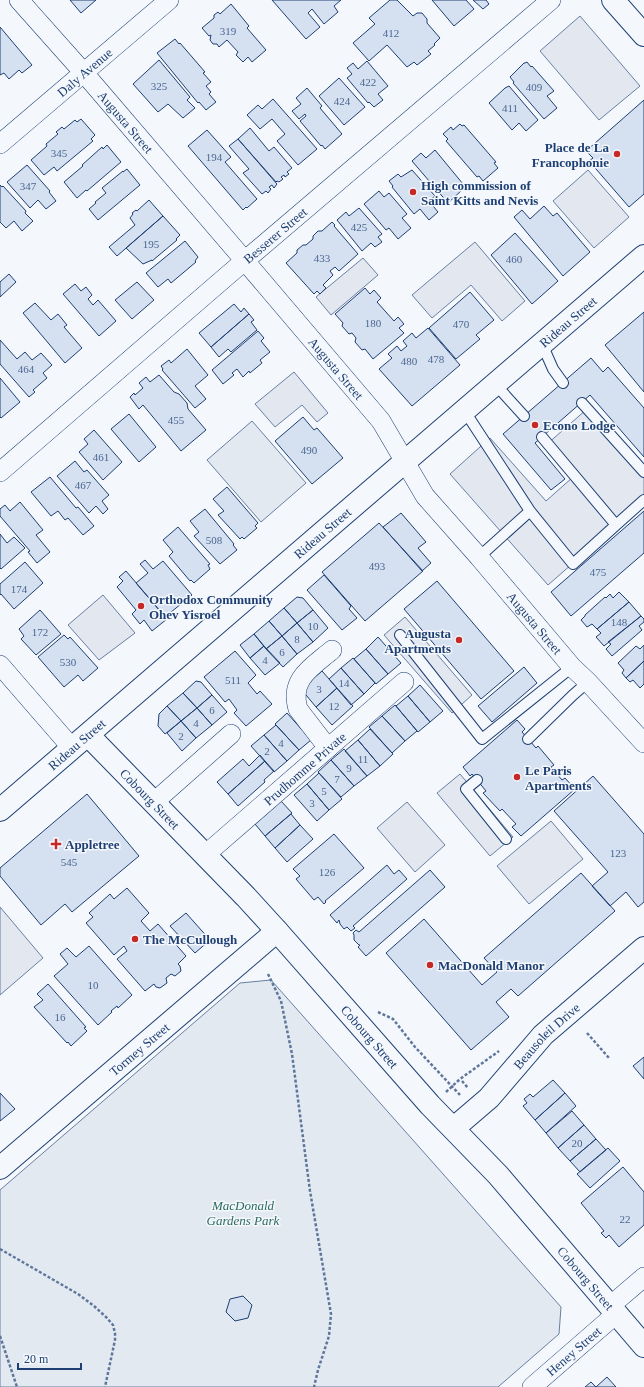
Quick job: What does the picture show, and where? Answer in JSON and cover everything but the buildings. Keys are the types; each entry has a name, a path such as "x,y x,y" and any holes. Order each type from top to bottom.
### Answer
{"street":[{"name":"Augusta Street","path":"19,0 84,73 381,422 425,496 572,667 588,682 644,743"},
{"name":"Daly Avenue","path":"0,144 169,0"},
{"name":"Besserer Street","path":"0,472 551,0"},
{"path":"613,0 644,35"},
{"name":"Rideau Street","path":"0,810 644,256"},
{"path":"328,748 298,709 296,694 297,684 300,678 332,650"},
{"name":"Cobourg Street","path":"0,665 80,741 153,802 246,897 426,1100 498,1175 644,1346"},
{"name":"Prudhomme Private","path":"205,855 404,682"},
{"path":"153,802 231,734"},
{"name":"Tormey Street","path":"0,1168 277,931"},
{"name":"Beausoleil Drive","path":"454,1128 489,1098 543,1035 644,948"},
{"name":"Heney Street","path":"532,1387 613,1311 644,1277"}],"lane":[{"path":"542,344 553,369 563,382"},
{"path":"495,384 524,416"},
{"path":"582,403 644,472"},
{"path":"464,410 530,512 573,564 644,500"},
{"path":"542,437 616,525"},
{"path":"479,557 530,512"},
{"path":"400,635 482,739 572,667"},
{"path":"528,739 588,682"},
{"path":"477,780 466,789 506,839"}],"path":[{"path":"268,974 281,1001 292,1054 310,1191 330,1314 330,1336 318,1370 314,1387"},
{"path":"587,1033 609,1058"},
{"path":"0,1249 78,1294 107,1318 113,1325 115,1340 105,1387"},
{"path":"0,1336 17,1387"}],"green space":[{"path":"252,421 306,483 261,522 207,460"},
{"name":"MacDonald Gardens Park","path":"271,980 561,1307 559,1334 498,1387 0,1387 0,1190 240,983"}],"shaded area":[{"path":"580,16 640,86 599,120 540,51"},
{"path":"588,170 629,217 594,248 553,201"},
{"path":"475,242 525,301 502,321 471,285 432,318 412,295"},
{"path":"363,258 378,275 331,315 316,297"},
{"path":"294,372 328,413 317,422 302,405 275,427 255,404"},
{"path":"587,409 644,473 644,501 548,585 450,474 490,438 546,501 573,477 546,445"},
{"path":"103,595 135,633 99,660 68,625"},
{"path":"405,617 472,695 452,713 384,635"},
{"path":"460,774 513,837 490,856 437,793"},
{"path":"407,802 445,845 415,872 377,828"},
{"path":"551,821 583,859 529,904 497,866"},
{"path":"0,907 43,958 0,995"}],"place":[{"name":"Place de La Francophonie","path":"617,154"},
{"name":"High commission of Saint Kitts and Nevis","path":"413,192"},
{"name":"Econo Lodge","path":"535,425"},
{"name":"Orthodox Community Ohev Yisroel","path":"141,606"},
{"name":"Augusta Apartments","path":"459,640"},
{"name":"Le Paris Apartments","path":"517,777"},
{"name":"Appletree","path":"56,844"},
{"name":"The McCullough","path":"135,939"},
{"name":"MacDonald Manor","path":"430,965"}]}
